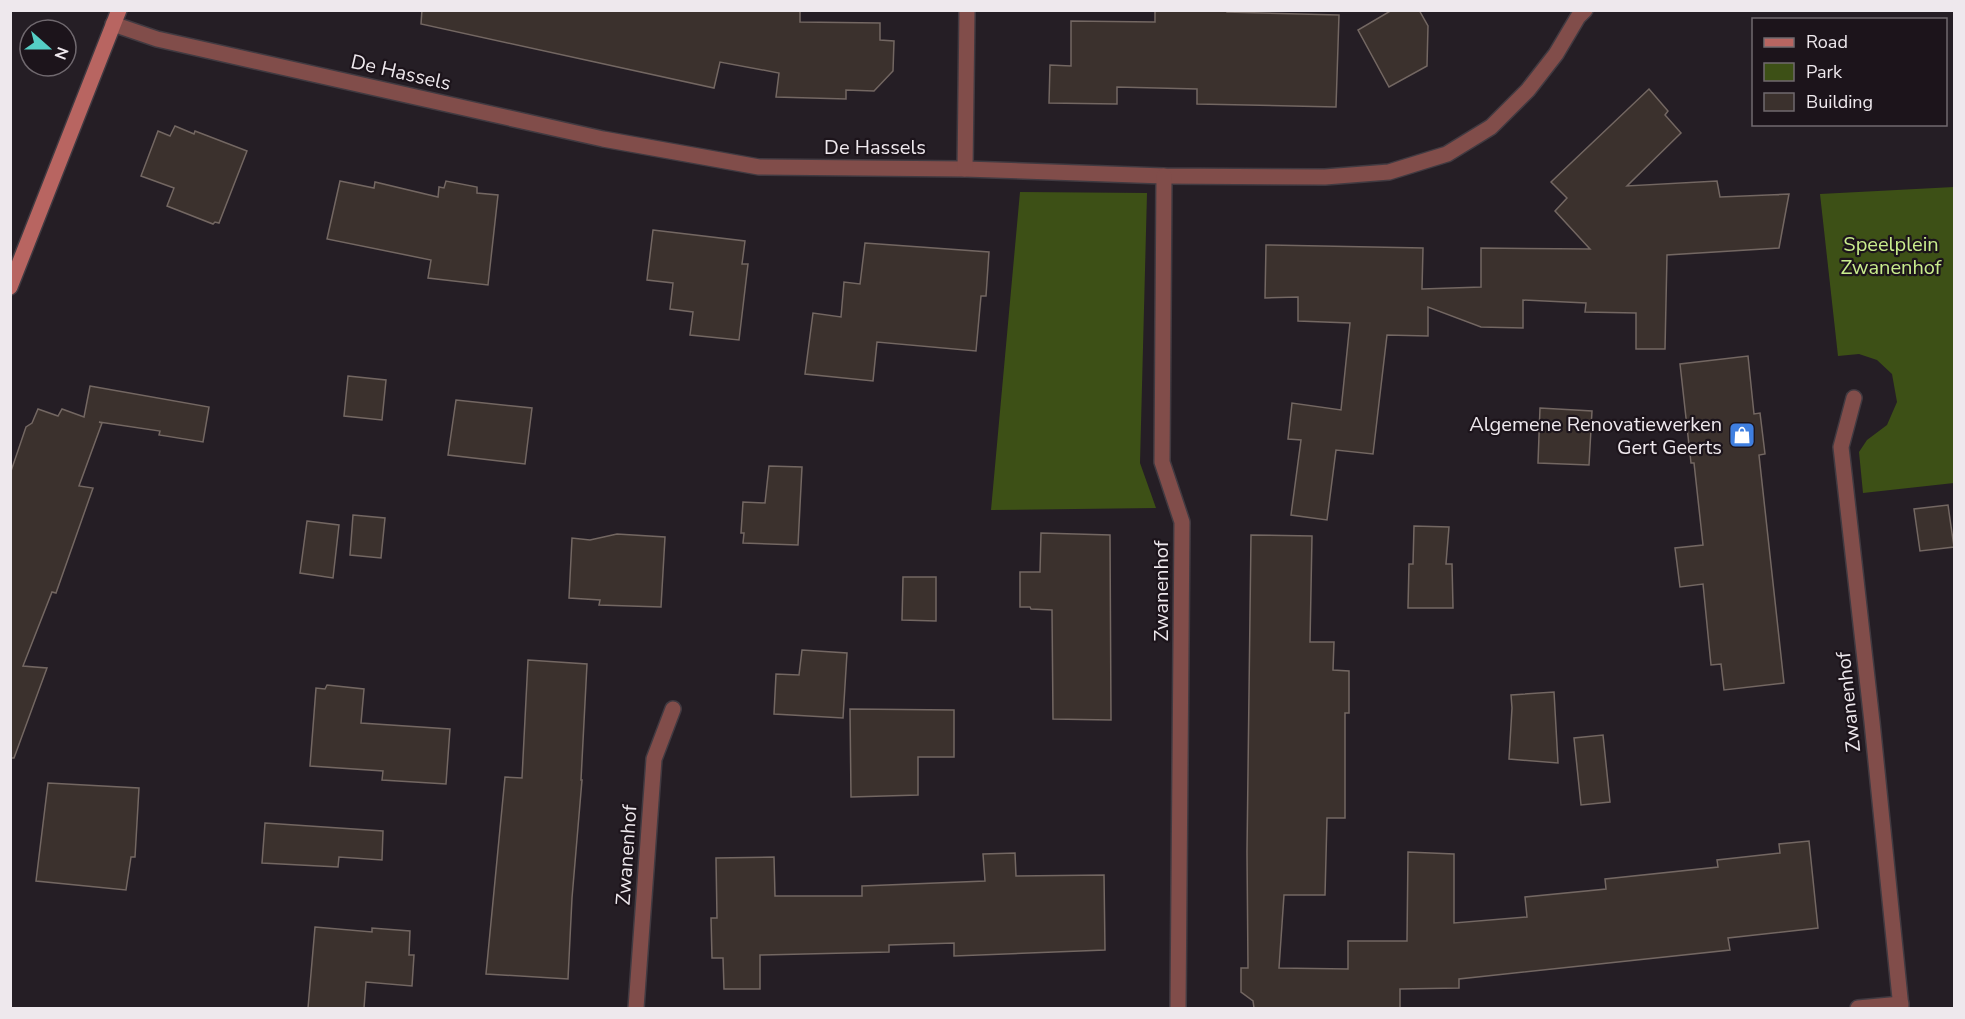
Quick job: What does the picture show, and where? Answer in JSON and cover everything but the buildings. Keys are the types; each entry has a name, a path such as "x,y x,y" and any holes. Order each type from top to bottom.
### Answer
{"street":[{"path":"965,169 967,10"},
{"name":"De Hassels","path":"116,17 157,39 603,139 759,167 965,169 1164,176 1325,177 1389,172 1447,154 1491,128 1528,90 1556,54 1578,17 1585,10"},
{"path":"10,287 116,17"},
{"name":"Zwanenhof","path":"1164,176 1162,462 1182,522 1178,1008"},
{"name":"Zwanenhof","path":"1854,398 1841,447 1901,1006 1858,1008"},
{"name":"Zwanenhof","path":"636,1008 654,759 673,709"}],"green space":[{"name":"Speelplein Zwanenhof","path":"1954,187 1954,483 1863,493 1859,452 1867,440 1887,425 1897,402 1892,374 1877,360 1859,354 1838,356 1820,194"},
{"path":"1020,192 1147,193 1140,463 1156,508 991,510"}],"place":[{"name":"Algemene Renovatiewerken Gert Geerts","path":"1742,435"}]}
